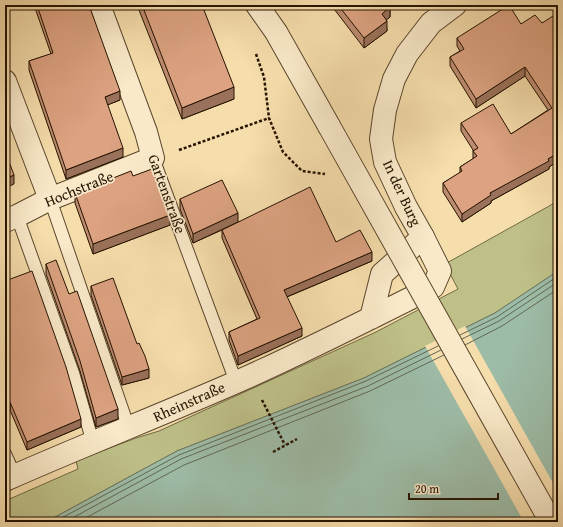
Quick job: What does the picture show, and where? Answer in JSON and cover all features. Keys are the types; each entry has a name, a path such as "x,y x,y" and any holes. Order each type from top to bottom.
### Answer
{"street":[{"name":"Gartenstraße","path":"99,5 146,132 163,155"},
{"path":"257,5 276,32 551,522"},
{"name":"In der Burg","path":"422,237 406,208 385,162 381,139 385,110 394,79 407,54 431,23 455,5"},
{"path":"5,80 50,200"},
{"name":"Hochstraße","path":"11,218 50,200 163,155"},
{"path":"371,318 382,274 422,237"},
{"name":"Rheinstraße","path":"10,478 243,379 433,287 440,271 422,237"}],"lane":[{"name":"Gartenstraße","path":"163,155 243,379"},
{"path":"50,200 129,428"},
{"path":"11,218 73,372 93,443"},
{"path":"5,454 10,478"}],"path":[{"path":"254,50 264,77 269,118 283,152 302,171 328,174"},
{"path":"163,155 269,118"},
{"path":"243,379 285,445"},
{"path":"273,452 297,439"}],"green space":[{"path":"558,200 558,271 495,313 364,378 177,451 46,522 5,522 5,501 78,469 76,461 136,438 159,431 376,332 458,289 445,264"}],"water":[{"path":"558,271 558,522 46,522 177,451 364,378 495,313"}],"pier":[{"path":"465,326 558,492 558,522 524,522 425,346"}],"building":[{"path":"37,5 89,5 120,91 105,97 123,148 66,170 29,61 53,53"},
{"path":"142,5 202,5 234,87 182,108"},
{"path":"338,5 388,5 390,7 382,14 387,21 364,38"},
{"path":"509,5 521,24 535,15 542,23 553,16 558,22 558,153 548,159 549,161 490,193 491,195 462,214 443,183 462,171 460,167 477,156 473,151 478,148 461,123 493,104 511,134 552,108 525,67 476,99 450,57 464,49 457,38"},
{"path":"5,151 14,175 5,179"},
{"path":"152,169 170,215 93,244 75,193 131,171 133,176"},
{"path":"222,180 238,213 193,234 180,199"},
{"path":"310,187 336,242 360,230 372,252 284,290 302,328 238,356 229,332 260,318 222,230"},
{"path":"56,260 69,294 77,291 118,409 96,418 80,361 46,264"},
{"path":"32,271 66,367 81,419 27,442 10,402 5,404 5,281"},
{"path":"113,278 137,344 139,343 149,369 122,377 91,286"}]}
